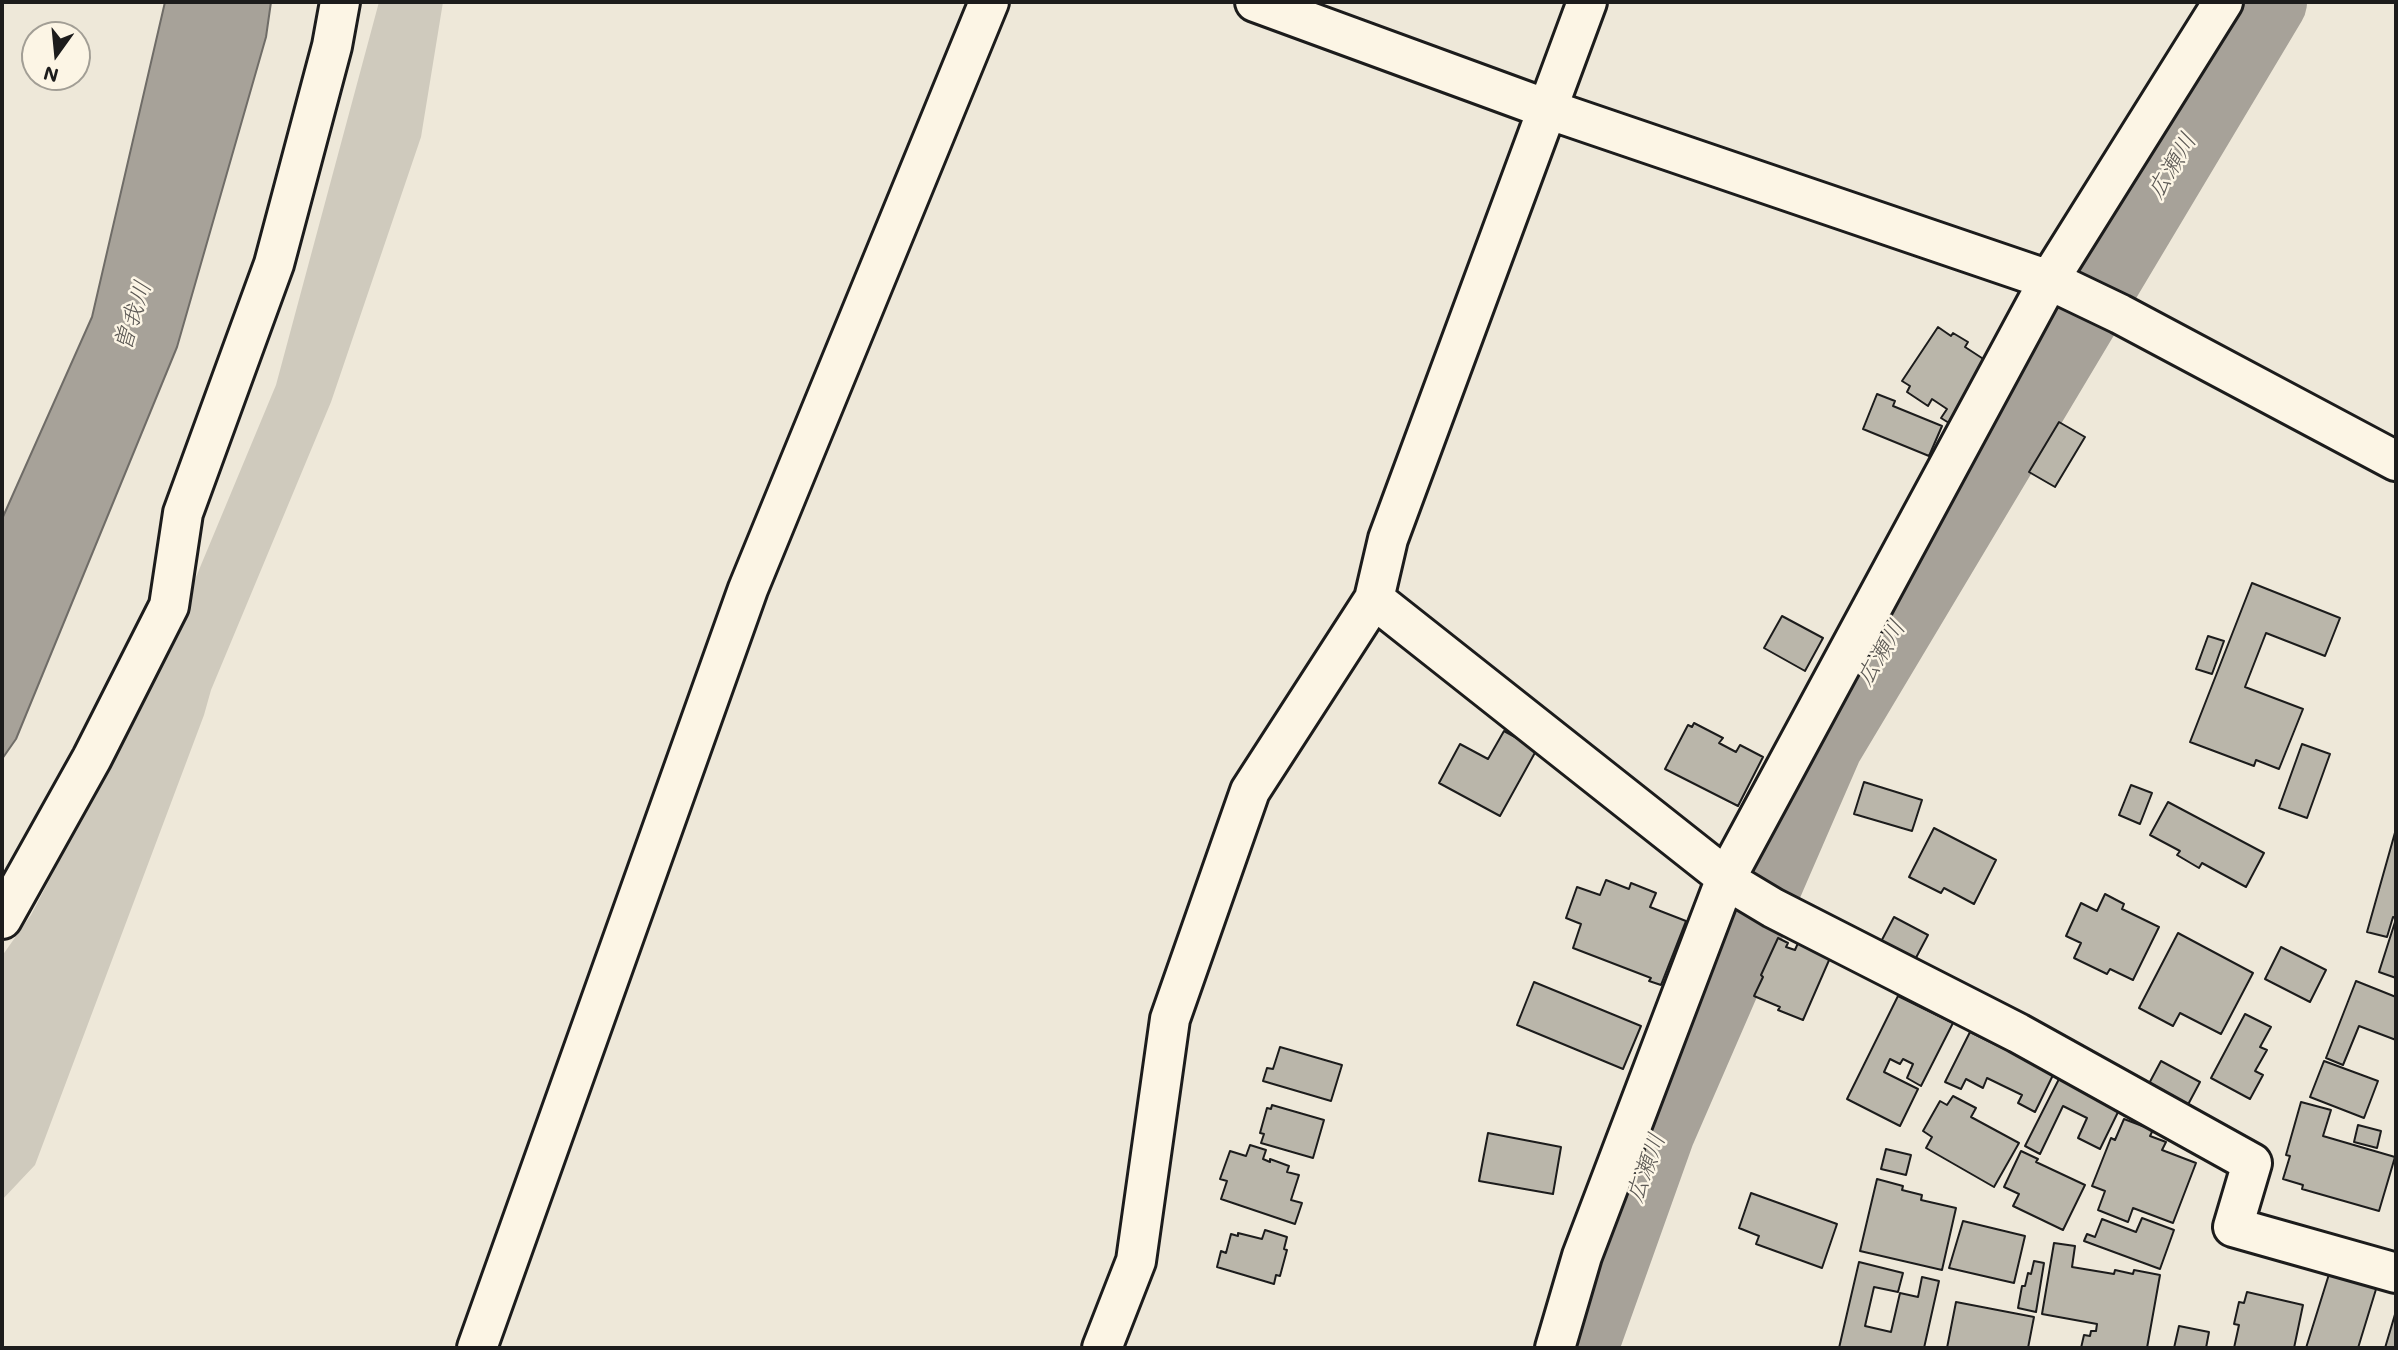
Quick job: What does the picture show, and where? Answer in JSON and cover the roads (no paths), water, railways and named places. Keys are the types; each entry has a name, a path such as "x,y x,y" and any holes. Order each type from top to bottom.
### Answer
{"street":[{"path":"2,919 92,758 169,606 183,513 274,264 332,46 340,2"},
{"path":"477,1348 748,589 989,2"},
{"path":"1255,2 1547,109 2057,284 2120,314 2396,461"},
{"path":"1102,1348 1136,1261 1170,1019 1250,791 1374,599 1388,539 1587,2"},
{"path":"1555,1348 1582,1255 1732,883 2057,284 2223,2"},
{"path":"1374,599 1732,883 1773,908 2018,1033 2252,1163 2233,1227 2396,1273"}],"water":[{"name":"曽我川","path":"165,2 271,2 266,37 177,347 16,739 2,759 2,519 92,317"}],"waterway":[{"name":"広瀬川","path":"1581,1348 1658,1132 1826,745 2270,2"}]}
